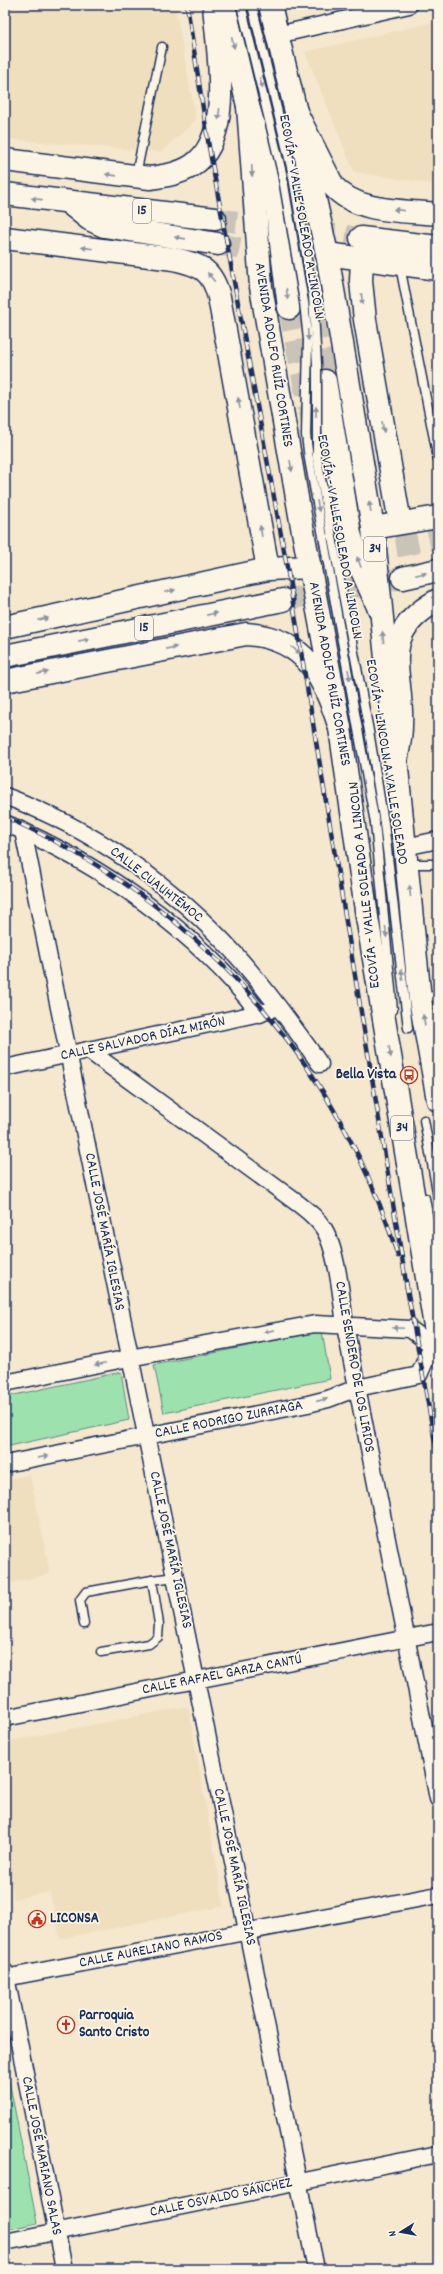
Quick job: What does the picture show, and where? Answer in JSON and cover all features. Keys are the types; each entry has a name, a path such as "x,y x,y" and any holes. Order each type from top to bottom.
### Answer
{"main road":[{"path":"5,160 135,178 168,176 197,162 212,141 218,124 220,103 214,5"},
{"name":"AVENIDA ADOLFO RUÍZ CORTINES","path":"224,5 248,106 261,287 340,728 367,917 436,1342"},
{"name":"34","path":"270,5 296,112 327,254 373,528 380,610 406,855 429,997 438,1100"},
{"path":"248,106 275,194 289,308"},
{"path":"296,112 333,186 340,194 350,201 364,206 438,214"},
{"name":"15","path":"5,194 69,203 215,219"},
{"path":"69,203 89,219 104,226 218,244"},
{"path":"5,238 174,259 190,262 209,273 216,283 219,297 268,570"},
{"path":"361,238 438,247"},
{"path":"327,254 362,260 438,269"},
{"path":"362,260 361,281 365,320 400,524"},
{"path":"325,381 350,534 358,562 380,610"},
{"path":"373,528 438,517"},
{"path":"5,628 268,570 310,567"},
{"path":"403,578 438,570"},
{"name":"15","path":"5,656 283,600"},
{"path":"396,762 401,725 397,665 399,643 411,618 438,600"},
{"path":"5,680 246,634 259,635 284,643 308,661 329,694 340,728"}],"street":[{"path":"277,35 409,5"},
{"name":"CALLE CUAUHTÉMOC","path":"5,796 32,806 98,841 179,899 237,956 280,1008 320,1064"},
{"name":"CALLE CUAUHTÉMOC","path":"5,823 83,862 147,905 197,946 235,985 260,1014"},
{"name":"CALLE JOSÉ MARÍA IGLESIAS","path":"23,831 316,2269"},
{"path":"406,855 438,840"},
{"name":"CALLE SALVADOR DÍAZ MIRÓN","path":"5,1068 260,1014 280,1008"},
{"name":"CALLE SENDERO DE LOS LIRIOS","path":"88,1050 314,1216 324,1229 330,1243 405,1638 438,1799"},
{"path":"5,1383 315,1324 410,1329 436,1342"},
{"name":"CALLE RODRIGO ZURRIAGA","path":"5,1464 308,1404 328,1399 357,1388 419,1375 436,1342"},
{"name":"CALLE RAFAEL GARZA CANTÚ","path":"5,1718 438,1632"},
{"name":"CALLE AURELIANO RAMOS","path":"5,1976 248,1932 438,1895"},
{"name":"CALLE JOSÉ MARIANO SALAS","path":"5,1976 64,2269"},
{"name":"CALLE OSVALDO SÁNCHEZ","path":"5,2242 438,2154"}],"lane":[{"name":"ECOVÍA - VALLE SOLEADO A LINCOLN","path":"241,5 282,173 304,302 308,340 306,436 375,823 394,1022"},
{"name":"ECOVÍA - LINCOLN A VALLE SOLEADO","path":"252,5 292,172 313,296 316,364 317,458 369,731 384,823 408,1028"},
{"path":"135,178 162,47"},
{"path":"400,265 438,459"},
{"path":"406,855 438,864"},
{"path":"424,1120 438,1197"},
{"path":"424,1193 438,1271"},
{"path":"84,1624 80,1600 86,1592 175,1577"},
{"path":"101,1652 149,1644 158,1637 160,1624 152,1580"}],"shaded area":[{"path":"5,5 175,5 196,120 161,152 5,139"},
{"path":"438,21 438,185 354,172 305,52"},
{"path":"30,1474 50,1574 5,1584 5,1480"},
{"path":"188,1706 224,1906 60,1939 50,1892 14,1899 5,1849 5,1742"}],"green space":[{"path":"322,1331 330,1379 164,1413 154,1365"},
{"path":"121,1372 129,1420 5,1447 5,1397"},
{"path":"5,2060 37,2223 5,2230"}],"tunnel":[{"path":"215,219 361,238"},
{"path":"218,244 263,254 277,260 289,269 306,297 312,314 325,381"},
{"path":"289,308 319,458"},
{"path":"327,499 331,520 336,531 345,540 356,545 370,548 384,548 438,538"},
{"path":"283,600 403,578"}],"railway":[{"path":"187,5 209,147 287,567 407,1288"},
{"path":"5,817 74,852 137,893 196,940 249,993 296,1052 337,1116 371,1184 398,1256"},
{"path":"406,1283 438,1458"}],"place":[{"name":"Bella Vista","path":"409,1075"},
{"name":"LICONSA","path":"37,1919"},
{"name":"Parroquia Santo Cristo","path":"66,2025"}]}
